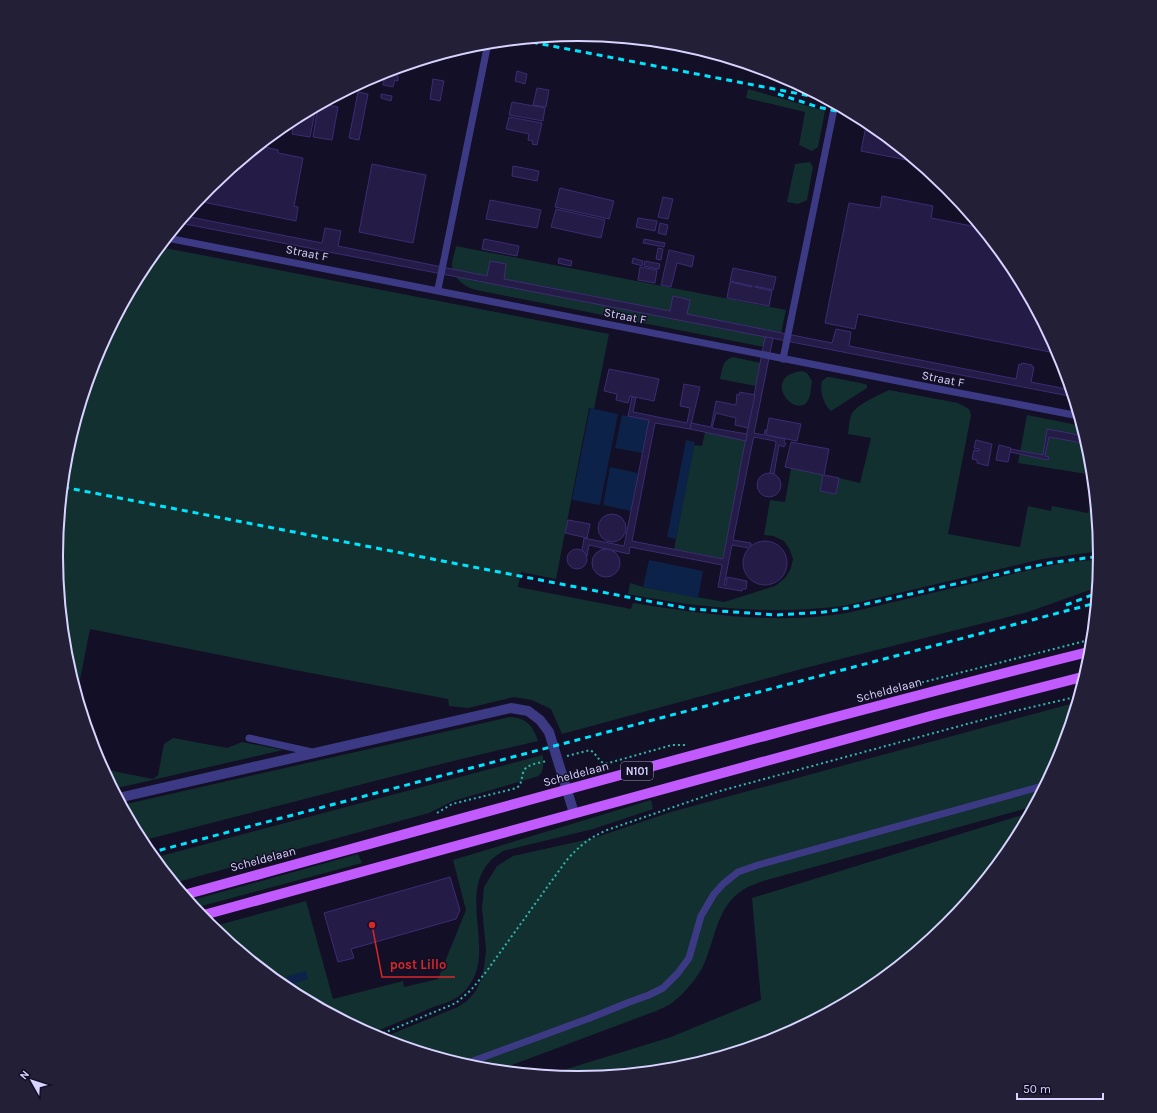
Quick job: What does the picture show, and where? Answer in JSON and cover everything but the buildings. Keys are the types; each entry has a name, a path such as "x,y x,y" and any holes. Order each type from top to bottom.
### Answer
{"main road":[{"name":"Scheldelaan","path":"189,894 965,683 1085,653"},
{"name":"N101","path":"207,914 574,813 1079,678"}],"street":[{"path":"123,797 511,708 528,710 540,720 549,732 574,813"}],"lane":[{"path":"438,289 487,49"},
{"path":"783,359 834,109"},
{"name":"Straat F","path":"173,239 438,289 783,359 1074,415"},
{"path":"249,738 316,753"},
{"path":"473,1061 590,1018 627,1002 650,995 663,988 678,973 689,958 701,916 714,894 723,884 738,872 758,865 1040,787"}],"path":[{"path":"887,691 1087,639"},
{"path":"382,1034 456,1003 464,996 486,972 566,861 591,837 720,791 1015,711 1074,697"},
{"path":"436,814 452,804 517,788 521,784 523,772 529,766 556,758 590,750 595,753 601,762 605,764 672,745 690,745"}],"green space":[{"path":"748,89 825,111 818,147 812,151 799,145 805,112 746,98"},
{"path":"810,162 813,167 807,200 798,204 787,202 795,164"},
{"path":"456,246 786,310 781,333 767,330 764,347 476,290 468,287 454,274 452,263"},
{"path":"166,248 609,334 594,409 589,408 556,579 521,572 518,587 631,609 633,603 740,617 794,618 847,613 1043,567 1094,560 1093,589 1028,612 805,668 562,734 551,709 532,700 514,697 468,708 449,706 448,699 90,629 79,683 67,624 63,556 67,489 73,456 90,391 102,359 132,299 150,270"},
{"path":"733,357 761,363 756,386 720,379 725,363 729,358"},
{"path":"802,371 807,373 812,381 807,402 799,406 793,404 787,399 783,393 782,386 784,380 790,374"},
{"path":"827,377 865,384 867,385 867,388 831,411 828,409 824,401 821,388 822,381"},
{"path":"889,390 958,403 969,409 971,415 970,421 948,534 1020,547 1028,506 1051,511 1052,506 1088,513 1091,501 1094,552 1042,559 843,606 816,609 735,609 681,603 628,594 630,583 643,587 724,602 775,586 786,577 791,568 793,559 790,550 784,541 773,536 764,535 770,500 785,502 791,468 823,475 820,491 836,494 839,478 860,483 871,438 848,434 850,421 851,415 855,410 874,397"},
{"path":"1027,415 1076,425 1087,474 1018,463"},
{"path":"705,432 746,441 723,559 674,549 694,445 702,446"},
{"path":"1072,704 1055,754 1028,808 763,881 748,887 736,895 723,912 704,964 698,974 677,999 665,1007 506,1067 445,1054 413,1045 388,1035 458,1007 467,1001 475,992 481,980 486,950 482,908 484,887 497,866 513,856 594,838 671,812"},
{"path":"510,717 525,721 534,731 538,741 445,763 148,839 127,804"},
{"path":"173,738 227,748 242,742 283,750 118,788 110,770 153,779 158,775 164,744"},
{"path":"543,755 542,771 536,777 453,801 429,813 179,882 160,856"},
{"path":"651,800 653,809 593,829 503,851 492,859 481,875 477,892 476,911 479,948 478,965 472,982 459,996 452,1000 377,1031 321,1003 292,985 239,944 218,925 306,901 333,999 403,981 404,987 438,979 466,910 453,860"},
{"path":"1025,814 1007,843 987,870 943,921 892,965 865,985 836,1003 776,1033 744,1045 712,1054 646,1068 612,1071 559,1071 671,1037 761,1000 752,898"},
{"path":"358,854 362,863 200,906 194,900"}],"water":[{"path":"590,408 618,414 600,505 572,500"},
{"path":"622,415 649,420 642,453 615,448"},
{"path":"686,440 695,442 676,539 667,537"},
{"path":"610,467 638,473 631,511 603,505"},
{"path":"649,560 703,571 698,598 643,587"},
{"path":"306,971 308,979 291,984 288,982 287,976"}],"railway":[{"path":"536,43 809,96"},
{"path":"778,94 818,107 839,112"},
{"path":"67,488 692,609 777,615 824,612 848,608 1049,563 1094,557"},
{"path":"1066,605 1093,595"},
{"path":"156,851 1092,604"}],"place":[{"name":"post Lillo","path":"372,925"}]}
